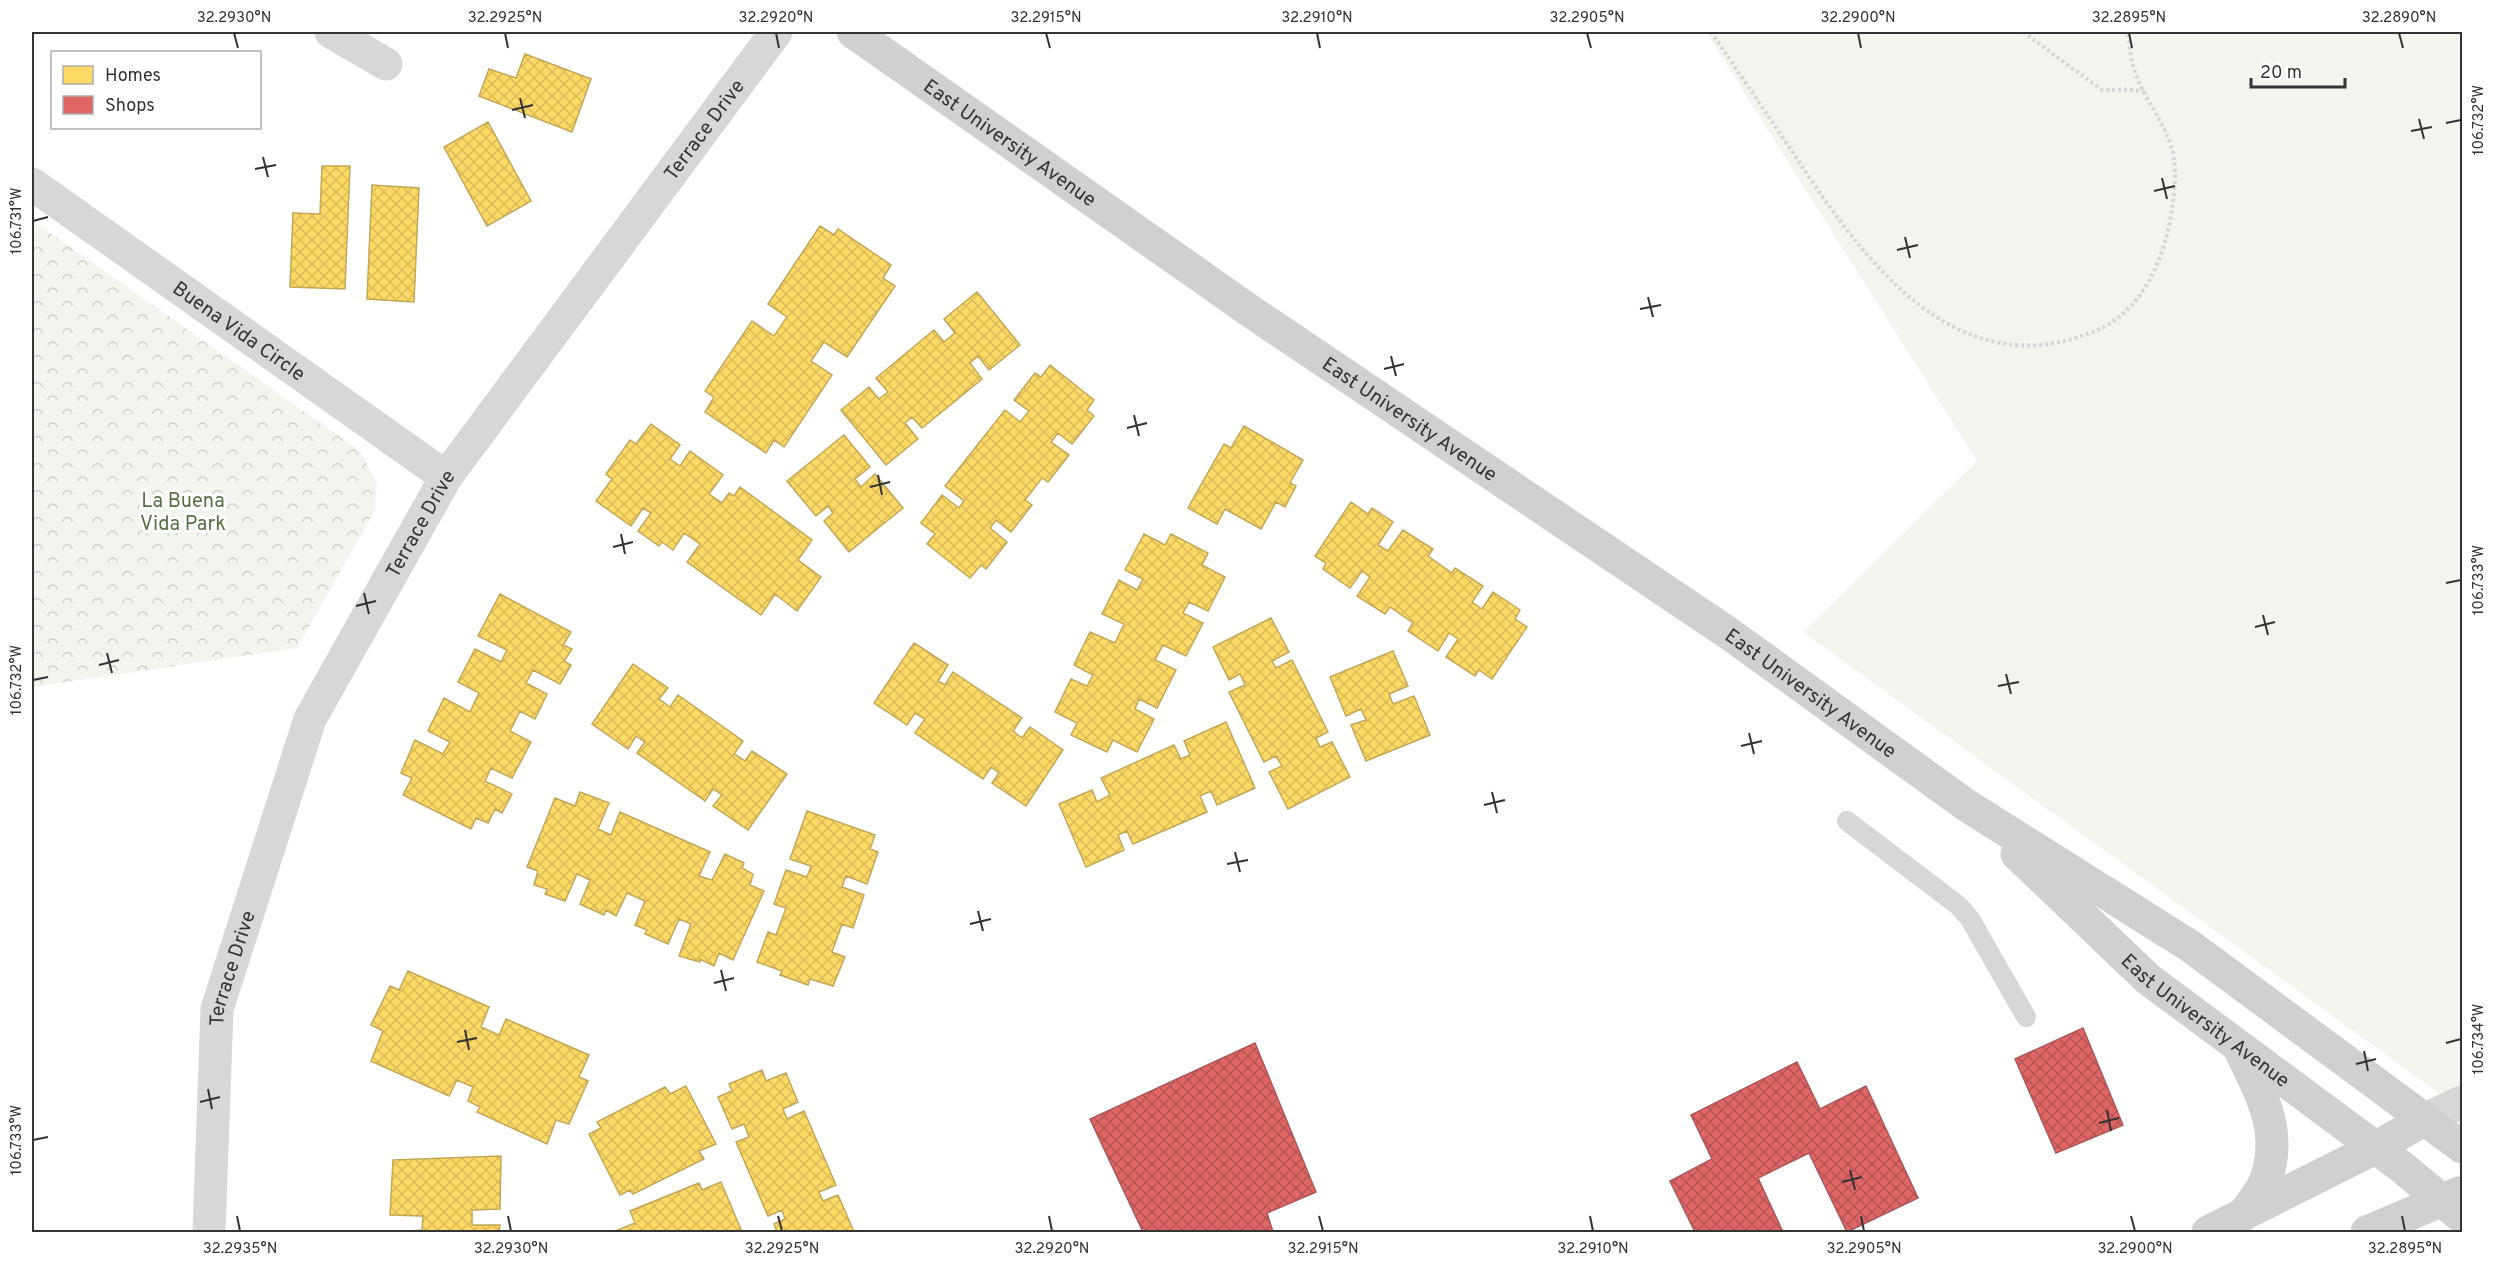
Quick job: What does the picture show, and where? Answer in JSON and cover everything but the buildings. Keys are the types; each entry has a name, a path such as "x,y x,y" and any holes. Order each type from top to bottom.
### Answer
{"main road":[{"name":"East University Avenue","path":"853,32 1253,313 1731,635 1966,805 2190,945 2463,1147"},
{"name":"East University Avenue","path":"1966,805 2148,979 2375,1148 2455,1203"},
{"path":"2238,1046 2264,1098 2275,1142 2264,1184 2243,1215"},
{"path":"2208,1233 2375,1148 2424,1119"},
{"path":"2367,1233 2455,1203"}],"street":[{"path":"332,32 386,64"},
{"name":"Terrace Drive","path":"209,1233 217,1009 309,719 446,477 776,32"},
{"name":"Buena Vida Circle","path":"32,184 446,477"},
{"path":"2424,1119 2463,1102"}],"lane":[{"path":"1847,821 1959,906 1970,919 2026,1017"}],"path":[{"path":"1711,32 1820,194 1888,278 1924,310 1942,321 1988,342 2035,346 2058,344 2098,330 2130,304 2156,268 2169,228 2175,175 2174,150 2134,71 2128,32"},
{"path":"2023,32 2102,90 2116,91 2130,87 2145,93"}],"green space":[{"path":"1706,32 2462,32 2462,1110 1803,632 1977,461"},
{"name":"La Buena Vida Park","path":"32,220 360,451 377,483 375,510 297,648 32,687"}]}
